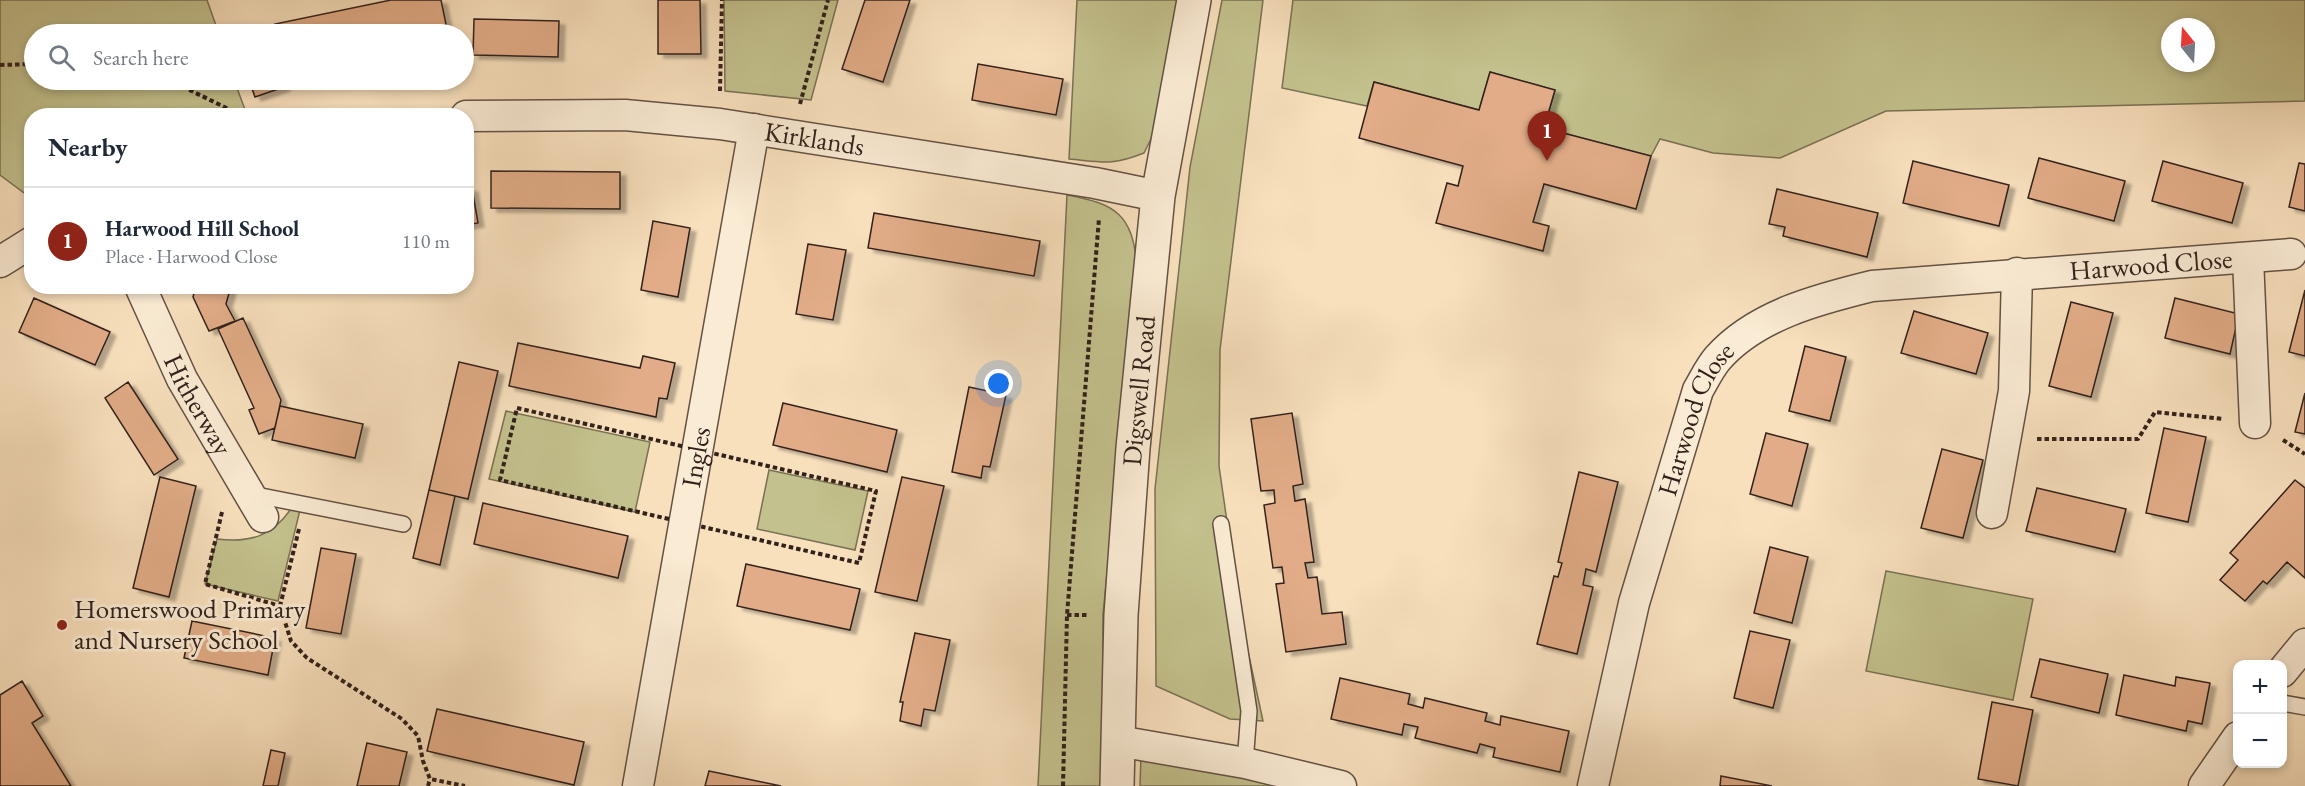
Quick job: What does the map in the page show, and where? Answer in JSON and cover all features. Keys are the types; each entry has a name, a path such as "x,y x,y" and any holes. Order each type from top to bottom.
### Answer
{"street":[{"name":"Digswell Road","path":"1117,786 1121,615 1132,460 1158,196 1194,0"},
{"name":"Kirklands","path":"474,116 625,115 720,124 1102,184 1158,196"},
{"name":"Ingles","path":"638,786 754,129"},
{"path":"0,262 24,247"},
{"name":"Harwood Close","path":"1593,786 1634,603 1698,390 1716,360 1733,343 1772,319 1821,298 1872,286 2017,273 2291,254"},
{"name":"Harwood Close","path":"2248,258 2255,423"},
{"path":"1992,513 2017,362 2017,273"},
{"name":"Hitherway","path":"144,294 182,379 250,495"},
{"path":"2287,667 2305,644"},
{"path":"1118,741 1245,763 1341,786"},
{"path":"2204,786 2233,744"}],"lane":[{"path":"250,495 402,524"},
{"path":"1221,524 1249,711 1245,763"},
{"path":"2287,704 2305,707"}],"path":[{"path":"720,124 722,0"},
{"path":"792,135 828,0"},
{"path":"0,65 24,64"},
{"path":"190,90 227,108"},
{"path":"1063,786 1067,615 1102,184"},
{"path":"2005,439 2138,439 2155,412 2255,423 2305,454"},
{"path":"250,495 230,479 205,584 280,606"},
{"path":"305,505 280,606 291,641 307,658 402,719 418,736 423,761 430,779 428,786"},
{"path":"430,779 465,786"}],"shaded area":[{"path":"0,0 207,0 215,24 24,24 24,90 238,90 244,108 24,108 24,193 0,175"},
{"path":"724,0 838,0 811,100 725,91"},
{"path":"1077,0 1186,0 1156,129 1144,153 1115,161 1069,159"},
{"path":"1222,0 1263,0 1220,350 1219,466 1241,619 1263,721 1230,719 1156,686 1155,489 1190,167"},
{"path":"1293,0 2305,0 2305,101 1886,111 1780,158 1713,153 1660,139 1651,156 1544,128 1555,90 1490,72 1479,110 1374,82 1367,106 1282,88"},
{"path":"1067,195 1098,203 1118,214 1126,223 1131,234 1137,265 1103,615 1103,786 1038,786"},
{"path":"506,411 650,442 635,512 489,479"},
{"path":"769,470 868,491 855,550 757,529"},
{"path":"291,509 300,510 278,601 205,584 217,539 240,540 260,536 276,526"},
{"path":"1886,571 2033,599 2013,700 1866,671"},
{"path":"1141,755 1313,786 1140,786"}],"building":[{"path":"391,0 441,0 446,24 275,24"},
{"path":"658,0 700,0 701,54 658,54"},
{"path":"865,0 910,0 883,82 842,69"},
{"path":"474,19 559,21 558,57 474,55"},
{"path":"978,64 1063,79 1056,115 972,100"},
{"path":"1490,72 1555,90 1544,128 1651,156 1636,209 1544,184 1533,222 1549,226 1543,251 1436,223 1447,183 1458,186 1463,166 1359,138 1374,82 1479,110"},
{"path":"253,90 275,90 255,97"},
{"path":"2039,158 2125,181 2114,221 2028,198"},
{"path":"1913,161 2009,185 1999,226 1903,203"},
{"path":"2163,161 2243,183 2232,223 2152,201"},
{"path":"2299,163 2305,164 2305,211 2289,207"},
{"path":"491,171 620,172 620,209 491,208"},
{"path":"1777,189 1878,213 1867,257 1783,236 1785,227 1769,224"},
{"path":"474,200 478,223 474,224"},
{"path":"874,213 1040,241 1034,276 868,248"},
{"path":"653,221 690,228 678,297 641,290"},
{"path":"808,244 846,250 833,320 796,314"},
{"path":"2305,290 2305,356 2289,352"},
{"path":"194,294 229,294 226,304 235,321 209,331 193,297"},
{"path":"34,298 110,332 95,365 19,332"},
{"path":"2175,298 2239,314 2230,354 2165,338"},
{"path":"2071,302 2113,313 2091,397 2049,386"},
{"path":"1914,311 1988,333 1976,374 1901,353"},
{"path":"243,318 281,400 275,428 259,434 249,410 254,408 218,329"},
{"path":"518,343 640,368 643,356 675,363 667,399 659,398 656,417 509,386"},
{"path":"1805,346 1846,357 1830,421 1789,411"},
{"path":"459,362 498,371 468,499 429,490"},
{"path":"128,382 178,459 154,475 105,398"},
{"path":"969,387 1006,395 990,467 983,466 981,478 952,472"},
{"path":"2305,393 2305,434 2295,432"},
{"path":"783,403 897,430 887,472 773,445"},
{"path":"280,406 363,424 355,458 272,440"},
{"path":"1292,413 1303,484 1293,486 1295,501 1305,499 1314,562 1305,563 1308,578 1317,577 1322,614 1342,612 1346,644 1286,652 1276,584 1284,583 1282,567 1273,568 1264,505 1275,503 1274,490 1261,491 1251,419"},
{"path":"2164,428 2206,437 2188,522 2146,513"},
{"path":"1766,433 1808,444 1792,506 1750,494"},
{"path":"1942,449 1983,460 1963,538 1921,528"},
{"path":"1579,472 1618,482 1596,572 1586,569 1583,585 1593,587 1577,654 1537,644 1554,576 1558,577 1562,563 1558,562"},
{"path":"160,477 196,486 169,597 133,588"},
{"path":"902,477 944,486 917,601 875,592"},
{"path":"2295,480 2305,488 2305,578 2287,562 2267,584 2263,581 2245,601 2220,580 2238,560 2230,553"},
{"path":"2037,488 2126,509 2115,552 2026,531"},
{"path":"429,490 455,496 440,565 413,558"},
{"path":"483,503 628,536 618,578 474,544"},
{"path":"1770,547 1808,557 1792,623 1754,613"},
{"path":"321,548 356,554 341,634 306,628"},
{"path":"746,564 860,589 850,630 737,606"},
{"path":"192,621 275,638 268,675 184,658"},
{"path":"1750,631 1790,640 1773,708 1734,698"},
{"path":"915,633 950,640 935,711 924,709 921,726 900,721 903,702 900,702"},
{"path":"2040,659 2108,674 2099,713 2031,697"},
{"path":"2124,675 2175,686 2176,677 2210,683 2202,724 2188,721 2186,731 2116,715"},
{"path":"1340,678 1410,694 1408,704 1423,708 1425,698 1487,713 1485,721 1500,725 1501,716 1569,731 1560,772 1493,757 1495,748 1480,744 1477,753 1415,738 1418,727 1404,724 1402,735 1331,719"},
{"path":"22,681 43,716 32,723 71,786 0,786 0,695"},
{"path":"1992,702 2033,710 2018,786 1978,779"},
{"path":"437,709 584,742 574,785 427,751"},
{"path":"367,743 407,752 399,786 357,786"},
{"path":"271,750 285,753 278,786 263,786"},
{"path":"709,771 781,786 705,786"},
{"path":"1721,776 1772,786 1720,786"}],"place":[{"name":"Harwood Hill School","path":"1547,161"},
{"name":"Homerswood Primary and Nursery School","path":"62,625"}]}
